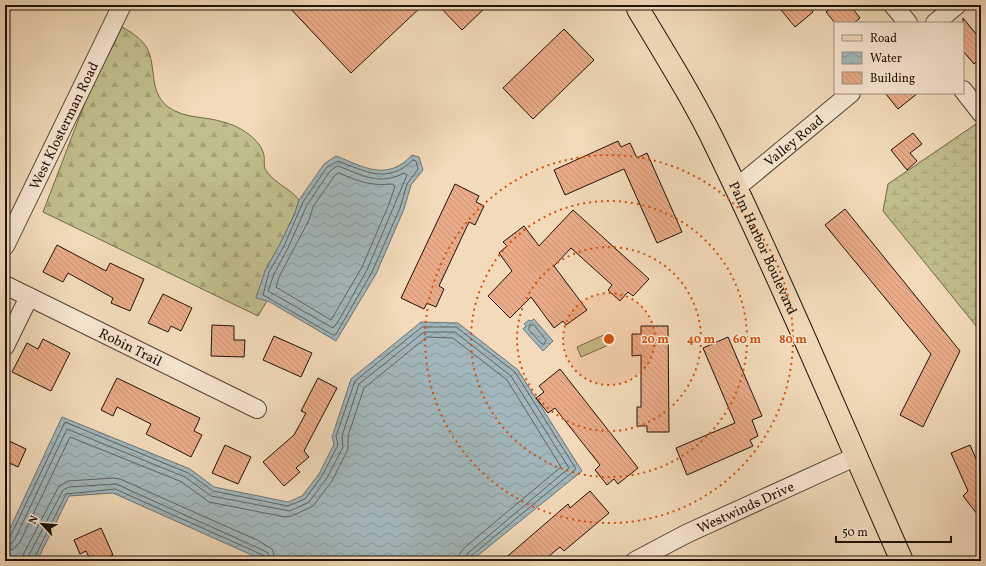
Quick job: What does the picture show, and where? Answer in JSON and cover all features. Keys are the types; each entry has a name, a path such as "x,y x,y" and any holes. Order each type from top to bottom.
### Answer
{"main road":[{"name":"Palm Harbor Boulevard","path":"633,6 663,51 717,147 735,188 764,245 902,561"}],"street":[{"name":"West Klosterman Road","path":"5,246 122,5"},
{"path":"893,5 907,22"},
{"path":"936,22 957,5"},
{"path":"964,91 981,113"},
{"name":"Valley Road","path":"735,188 850,94"},
{"name":"Robin Trail","path":"5,285 257,409"},
{"path":"5,346 29,297"},
{"name":"Westwinds Drive","path":"635,561 686,534 857,456"}],"green space":[{"path":"122,27 139,38 145,44 152,63 155,86 162,101 168,107 181,114 216,120 246,132 257,141 264,155 267,172 299,200 295,213 265,271 267,301 258,316 43,212 86,100"},
{"path":"979,122 981,124 981,332 883,211 888,184"},
{"path":"608,333 613,343 581,357 577,347"}],"water":[{"path":"412,155 419,157 423,170 411,185 404,209 376,274 336,341 268,301 256,298 265,271 295,213 299,200 324,164 336,156 366,168 384,170 394,168 403,163"},
{"path":"534,319 553,341 543,351 523,329 526,326 524,324 529,320 531,321"},
{"path":"421,322 458,323 518,370 582,471 471,561 265,561 113,493 69,496 37,561 5,561 5,539 62,417 190,469 214,487 288,502 302,496 319,474 334,444 332,437 351,379"}],"building":[{"path":"287,5 423,5 351,73"},
{"path":"438,5 488,5 462,30"},
{"path":"777,5 808,5 813,12 795,27"},
{"path":"835,5 850,5 860,18 855,22 834,22 826,12"},
{"path":"963,18 981,40 981,58 974,64 964,52"},
{"path":"564,29 594,60 533,119 503,88"},
{"path":"886,94 917,94 898,109"},
{"path":"913,133 922,144 910,153 917,161 907,170 891,150"},
{"path":"618,141 621,147 630,143 637,158 647,153 682,232 657,243 624,169 565,195 554,170"},
{"path":"455,184 479,196 476,202 484,206 475,225 469,222 439,286 444,289 436,307 427,303 424,309 401,298"},
{"path":"845,209 960,351 923,427 900,415 931,354 825,225"},
{"path":"573,210 649,279 633,296 628,292 620,301 608,290 612,285 571,248 554,266 587,310 566,325 563,321 554,328 531,297 510,318 488,296 512,271 499,253 507,246 503,242 524,226 539,246"},
{"path":"57,245 106,271 110,263 144,279 130,311 111,303 113,298 68,273 63,282 43,272"},
{"path":"163,294 192,308 181,331 171,326 168,332 148,323"},
{"path":"212,325 234,326 234,340 245,340 244,357 211,356"},
{"path":"641,326 668,326 669,432 647,432 647,426 637,426 637,407 641,407 641,355 632,356 632,334 641,334"},
{"path":"274,336 312,353 301,377 263,360"},
{"path":"728,337 762,416 752,420 758,436 750,440 753,446 687,475 676,448 735,423 703,348"},
{"path":"43,339 70,353 51,391 12,372 27,343 38,349"},
{"path":"560,369 638,468 618,484 614,479 607,485 595,470 600,465 555,408 548,413 536,398 544,392 539,386"},
{"path":"117,378 200,418 194,431 202,435 191,457 146,434 151,424 117,407 113,416 101,410"},
{"path":"318,378 337,388 304,451 309,457 296,468 300,472 284,486 263,462 294,435 306,413 301,411"},
{"path":"5,439 26,449 18,467 5,461"},
{"path":"225,445 251,457 238,484 212,473"},
{"path":"970,445 981,470 981,519 963,496 968,491 951,453"},
{"path":"590,491 609,513 564,551 560,547 543,561 502,561 568,504 570,508"},
{"path":"101,528 113,555 99,561 91,561 86,551 80,554 74,540"}]}
